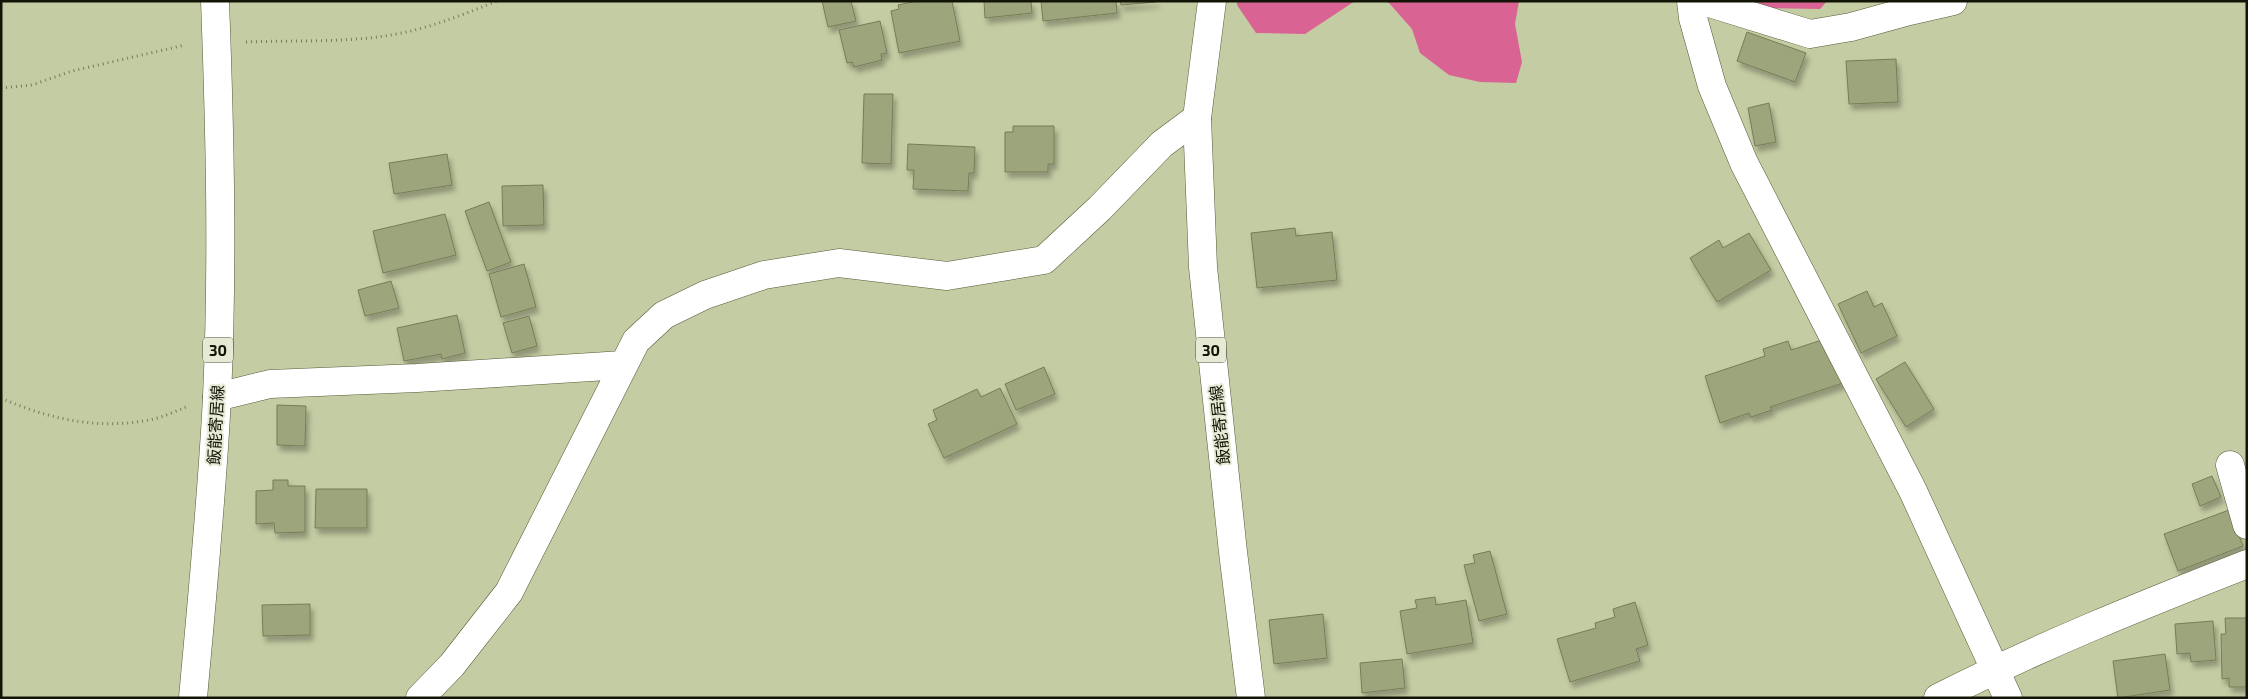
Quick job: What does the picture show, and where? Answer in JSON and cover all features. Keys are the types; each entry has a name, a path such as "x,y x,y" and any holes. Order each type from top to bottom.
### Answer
{"street":[{"name":"飯能寄居線","path":"193,698 208,533 217,397 220,242 219,95 214,1"},
{"name":"飯能寄居線","path":"1212,1 1197,118 1203,267 1232,542 1252,698"},
{"path":"1691,1 1693,18 1712,86 1744,163 1913,491 2008,698"},
{"path":"1703,1 1810,34 1851,28 1909,11 1953,1"},
{"path":"420,698 452,665 509,592 636,341 664,315 705,295 764,275 839,262 947,276 1044,260 1100,208 1162,144 1197,118"},
{"path":"217,397 270,384 417,378 623,365"},
{"path":"2230,465 2247,525"},
{"path":"1938,698 1994,669 2124,612 2247,564"}],"path":[{"path":"246,42 344,40 391,35 442,23 497,1"},
{"path":"1,88 32,85 72,71 185,45"},
{"path":"1,398 27,410 94,424 149,420 217,397"}],"shaded area":[{"path":"1237,1 1355,1 1305,34 1256,33 1237,5"},
{"path":"1385,1 1519,1 1515,24 1522,62 1516,83 1480,82 1449,75 1420,53 1412,29"},
{"path":"1746,1 1827,1 1820,9 1768,8"}],"building":[{"path":"822,1 851,1 856,21 828,27"},
{"path":"917,1 952,1 960,41 899,53 891,11 899,9 898,5"},
{"path":"984,1 1031,1 1032,13 985,18"},
{"path":"1041,1 1116,1 1117,13 1043,21"},
{"path":"1120,1 1156,1 1156,2 1121,5"},
{"path":"880,21 887,53 881,54 882,60 854,67 852,62 847,63 839,30"},
{"path":"1747,32 1806,53 1795,82 1737,61"},
{"path":"1896,59 1898,102 1849,104 1846,61"},
{"path":"864,94 893,94 891,164 862,163"},
{"path":"1769,103 1776,142 1755,146 1748,108"},
{"path":"1013,126 1054,126 1054,164 1048,164 1048,172 1005,172 1005,132 1013,132"},
{"path":"908,144 975,147 974,173 969,173 968,191 913,189 914,170 907,170"},
{"path":"447,154 452,185 394,194 389,163"},
{"path":"543,185 544,225 503,226 502,186"},
{"path":"489,202 511,262 487,271 465,211"},
{"path":"445,214 456,255 383,273 373,231"},
{"path":"1295,228 1296,236 1332,232 1337,280 1257,288 1251,233"},
{"path":"1749,233 1771,270 1717,302 1690,258 1719,240 1723,248"},
{"path":"524,264 536,307 501,317 489,274"},
{"path":"391,281 399,308 365,316 358,290"},
{"path":"1867,291 1874,307 1882,303 1897,336 1861,353 1838,304"},
{"path":"457,315 465,353 442,359 441,354 404,361 397,328"},
{"path":"529,316 537,346 512,353 503,323"},
{"path":"1828,338 1843,383 1770,407 1772,410 1751,417 1749,413 1720,423 1705,376 1765,356 1763,349 1788,341 1791,350"},
{"path":"1905,362 1934,409 1906,427 1876,379"},
{"path":"1044,367 1055,394 1016,410 1005,384"},
{"path":"1000,388 1017,424 944,458 928,424 937,420 933,410 977,389 981,397"},
{"path":"277,405 306,406 305,446 277,445"},
{"path":"2212,476 2221,497 2200,506 2192,484"},
{"path":"273,480 288,480 288,486 305,486 305,532 275,533 274,523 256,524 256,491 273,490"},
{"path":"316,489 367,489 367,528 315,528"},
{"path":"2229,510 2243,546 2178,571 2164,534"},
{"path":"1490,551 1507,614 1479,621 1464,565 1475,563 1473,555"},
{"path":"1435,597 1436,605 1466,600 1473,643 1407,654 1400,611 1417,608 1415,600"},
{"path":"1635,602 1648,645 1636,649 1640,661 1570,682 1557,639 1596,628 1595,623 1615,617 1613,609"},
{"path":"310,604 310,635 263,636 262,605"},
{"path":"1323,614 1327,658 1274,664 1269,620"},
{"path":"2225,618 2247,618 2247,687 2229,687 2229,678 2222,679 2221,634 2226,634"},
{"path":"2213,621 2216,660 2191,662 2190,653 2177,654 2175,624"},
{"path":"2165,654 2170,690 2118,698 2113,661"},
{"path":"1402,659 1405,688 1362,693 1360,663"}]}
